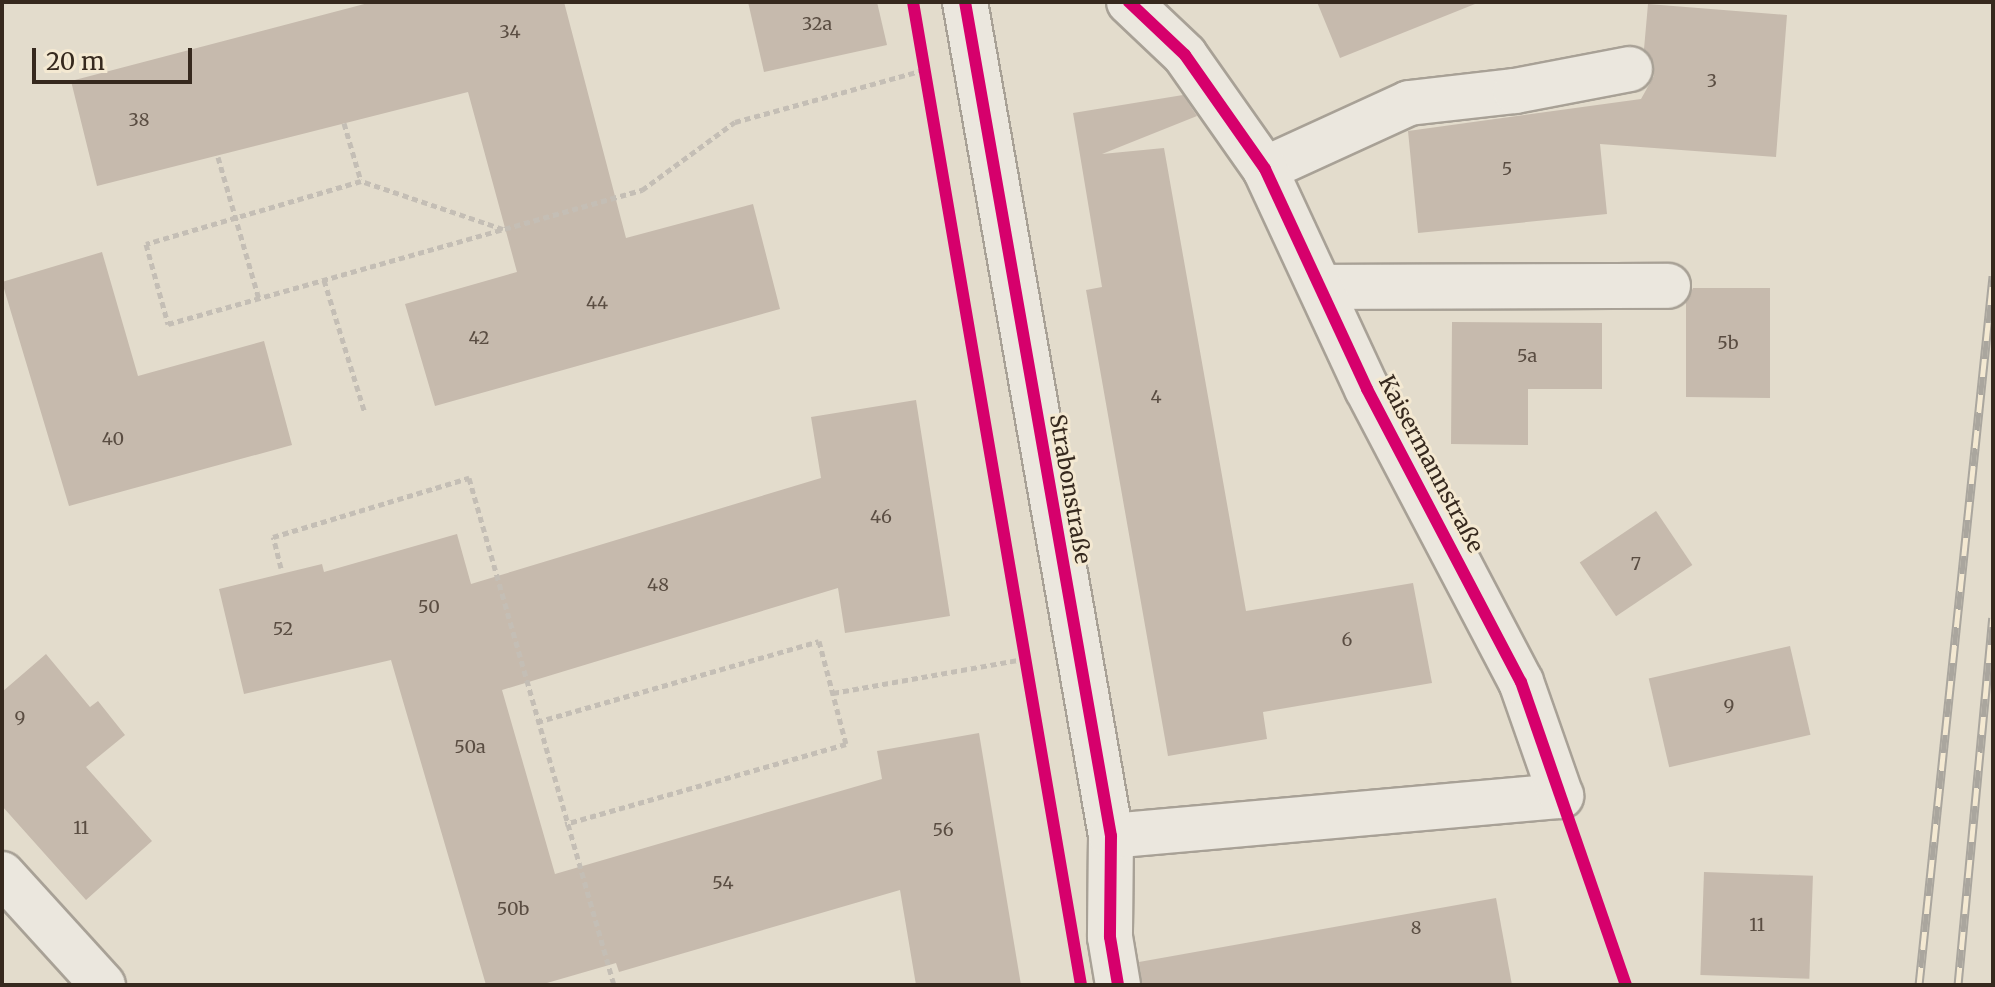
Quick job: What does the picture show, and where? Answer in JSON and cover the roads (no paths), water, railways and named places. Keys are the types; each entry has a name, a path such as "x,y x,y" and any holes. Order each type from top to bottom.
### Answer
{"street":[{"name":"Strabonstraße","path":"965,2 1111,836 1110,937 1118,985"},
{"name":"Kaisermannstraße","path":"1111,836 1561,796 1521,682 1367,389 1265,169 1146,5"},
{"path":"1265,169 1409,103 1515,91 1630,69"},
{"path":"1321,287 1668,286"},
{"path":"2,874 103,985"}],"railway":[{"path":"1919,985 1993,276"},
{"path":"1958,985 1993,618"}]}
